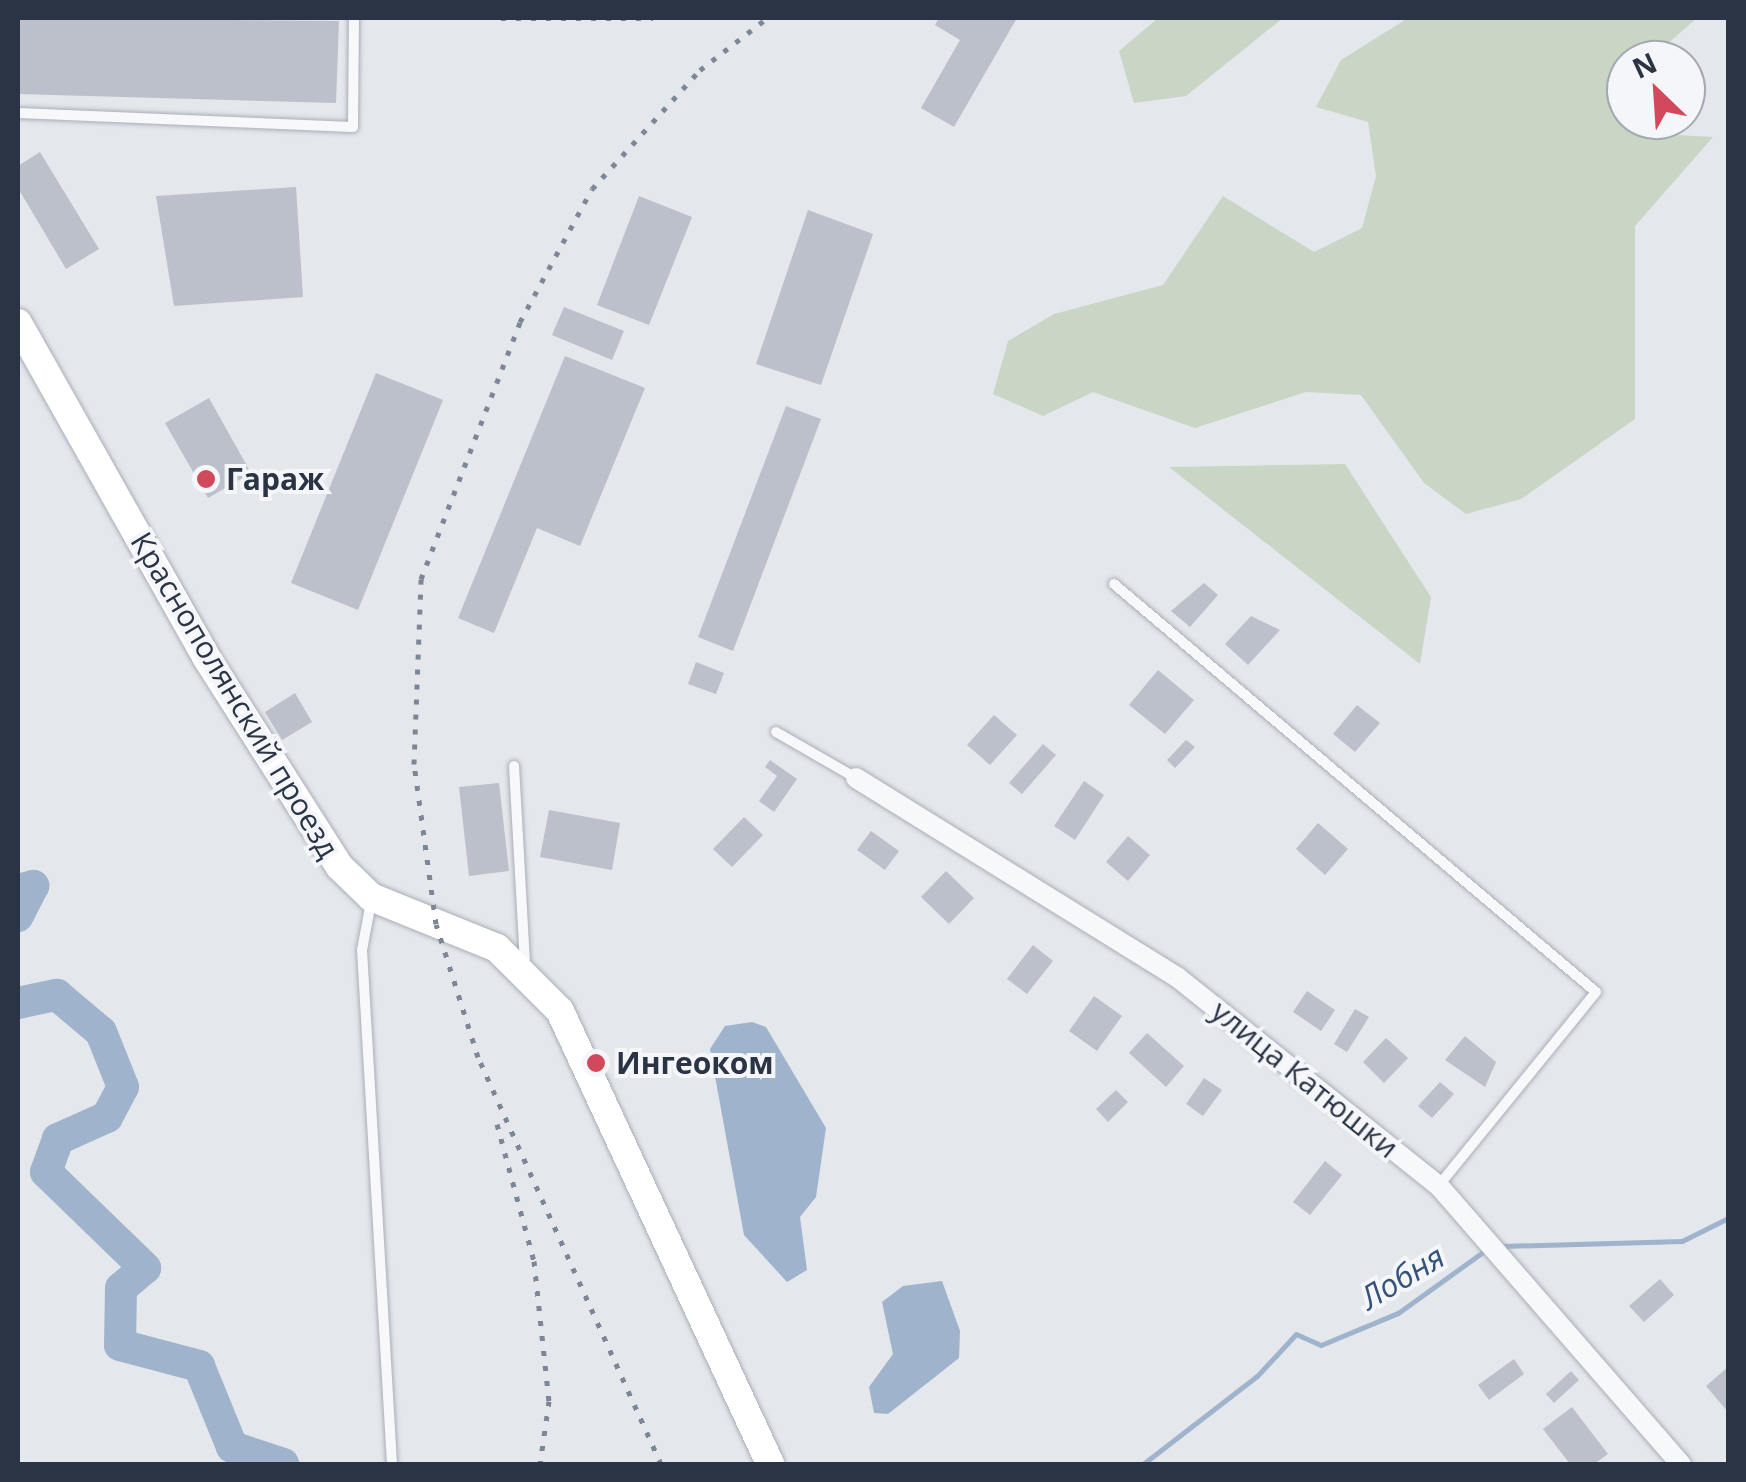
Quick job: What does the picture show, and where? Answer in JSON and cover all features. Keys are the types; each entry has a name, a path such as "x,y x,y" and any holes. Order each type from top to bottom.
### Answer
{"main road":[{"name":"Краснополянский проезд","path":"18,323 206,656 323,844 371,898 464,930 526,971 560,1010 770,1464"}],"street":[{"name":"улица Катюшки","path":"856,778 1176,976 1439,1186 1681,1464"}],"lane":[{"path":"18,113 354,127 354,18"},
{"path":"1114,584 1596,992 1439,1186"},
{"path":"776,732 856,778"},
{"path":"514,766 526,971"},
{"path":"371,898 362,950 392,1464"}],"green space":[{"path":"1158,18 1283,18 1186,96 1134,103 1119,51"},
{"path":"1408,18 1697,18 1672,40 1606,40 1606,140 1713,137 1635,226 1635,419 1521,499 1466,514 1424,483 1361,395 1306,392 1195,428 1093,392 1043,416 993,394 1008,341 1054,314 1163,285 1223,196 1314,252 1362,228 1376,176 1368,122 1316,107 1341,60"},
{"path":"1345,464 1431,597 1420,664 1169,467"}],"water":[{"path":"752,1022 766,1027 826,1128 816,1197 800,1217 807,1270 787,1282 744,1235 710,1049 725,1026"},
{"path":"942,1281 960,1331 959,1358 888,1414 874,1413 869,1387 893,1354 882,1302 903,1286"}],"building":[{"path":"18,18 339,21 336,103 18,94"},
{"path":"939,18 1017,18 954,127 921,108 960,40 935,25"},
{"path":"40,152 99,249 66,269 18,188 18,166"},
{"path":"296,187 303,297 174,306 156,196"},
{"path":"639,196 692,217 649,325 597,305"},
{"path":"808,210 873,234 821,385 756,364"},
{"path":"564,307 624,331 612,360 552,335"},
{"path":"565,356 645,388 580,546 537,528 494,633 458,618"},
{"path":"376,373 443,400 358,610 291,583"},
{"path":"209,398 251,473 208,498 165,423"},
{"path":"786,406 821,419 733,651 698,637"},
{"path":"1204,583 1218,595 1190,627 1171,611"},
{"path":"1251,616 1280,630 1248,665 1225,644"},
{"path":"696,662 724,673 716,694 688,684"},
{"path":"1158,670 1194,700 1165,734 1129,705"},
{"path":"295,693 312,722 282,740 265,712"},
{"path":"1357,705 1380,723 1355,752 1333,734"},
{"path":"994,715 1017,735 990,765 967,745"},
{"path":"1186,740 1195,747 1175,768 1167,760"},
{"path":"1043,744 1056,755 1022,794 1009,783"},
{"path":"770,760 797,779 774,812 759,801 777,776 765,767"},
{"path":"1084,781 1104,795 1075,840 1054,826"},
{"path":"499,783 509,871 469,876 459,787"},
{"path":"549,810 620,823 612,870 540,857"},
{"path":"744,817 763,835 732,867 713,849"},
{"path":"1318,823 1348,849 1325,875 1296,849"},
{"path":"871,831 899,851 885,870 857,850"},
{"path":"1128,836 1150,855 1128,881 1106,862"},
{"path":"946,871 974,898 949,924 921,897"},
{"path":"1033,945 1053,961 1027,994 1007,979"},
{"path":"1307,991 1335,1010 1321,1031 1293,1012"},
{"path":"1094,996 1122,1016 1097,1051 1069,1031"},
{"path":"1355,1009 1369,1017 1347,1052 1334,1044"},
{"path":"1147,1033 1184,1066 1166,1087 1129,1053"},
{"path":"1465,1036 1496,1062 1485,1087 1445,1060"},
{"path":"1386,1038 1408,1058 1384,1083 1363,1062"},
{"path":"1204,1078 1222,1090 1203,1116 1186,1104"},
{"path":"1440,1082 1454,1094 1432,1118 1418,1106"},
{"path":"1116,1090 1128,1102 1108,1122 1096,1109"},
{"path":"1325,1161 1342,1175 1310,1215 1293,1202"},
{"path":"1660,1279 1674,1295 1644,1322 1629,1306"},
{"path":"1514,1359 1524,1374 1489,1400 1478,1385"},
{"path":"1728,1367 1728,1412 1706,1386"},
{"path":"1571,1371 1579,1380 1554,1403 1546,1394"},
{"path":"1572,1407 1608,1454 1594,1464 1570,1464 1543,1429"}],"waterway":[{"path":"18,890 33,886 18,916"},
{"path":"18,1003 57,995 101,1032 123,1087 107,1117 58,1139 46,1172 145,1268 121,1288 120,1345 199,1366 232,1447 283,1464"},
{"name":"Лобня","path":"1502,1246 1682,1241 1728,1218"},
{"name":"Лобня","path":"1143,1464 1257,1376 1296,1334 1321,1345 1398,1313 1487,1249"},
{"name":"Лобня","path":"1045,1464 1063,1464"}],"railway":[{"path":"501,18 653,18"},
{"path":"661,1464 478,1057 436,924 414,764 421,579 520,322 592,189 700,70 767,18"},
{"path":"497,1124 534,1261 549,1401 540,1464"}],"place":[{"name":"Гараж","path":"206,479"},
{"name":"Ингеоком","path":"596,1063"}]}
